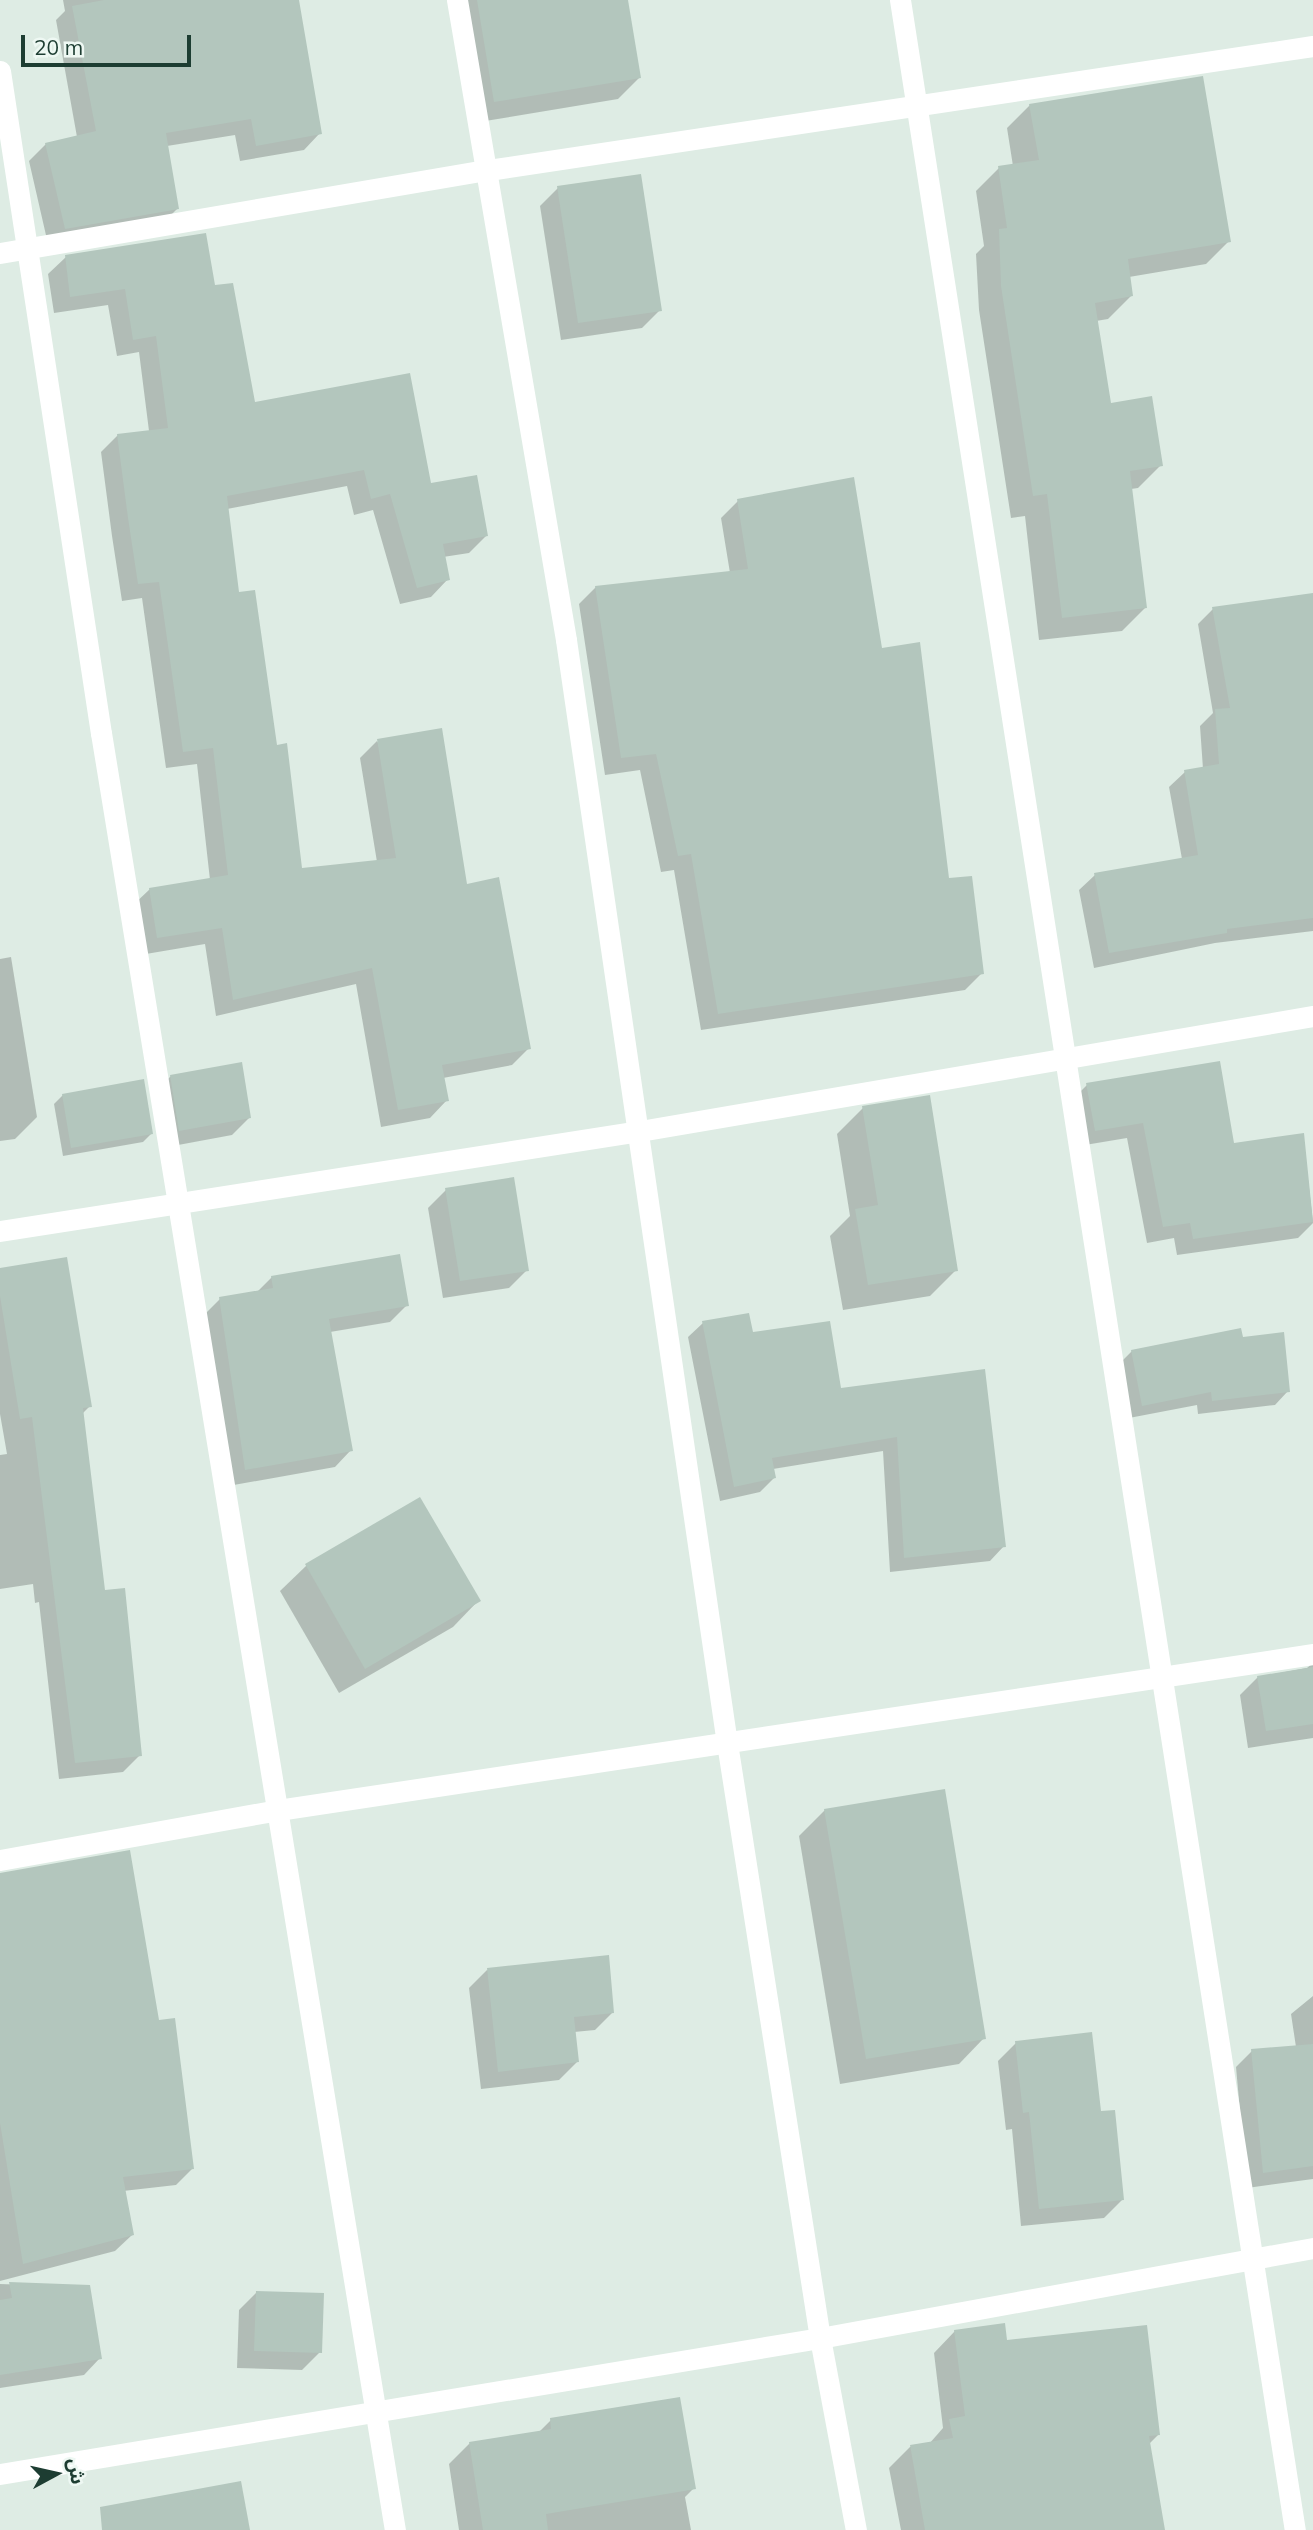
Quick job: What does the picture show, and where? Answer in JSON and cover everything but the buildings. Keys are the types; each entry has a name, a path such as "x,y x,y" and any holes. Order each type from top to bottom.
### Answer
{"street":[{"path":"457,0 488,170 640,1131 727,1743 820,2338 856,2530"},
{"path":"900,0 913,107 1063,1059 1165,1678 1295,2530"},
{"path":"0,253 488,170 1313,46"},
{"path":"0,71 177,1204 395,2530"},
{"path":"0,1231 640,1131 1313,1016"},
{"path":"0,1860 278,1810 1313,1654"},
{"path":"0,2473 820,2338 1313,2248"}]}
